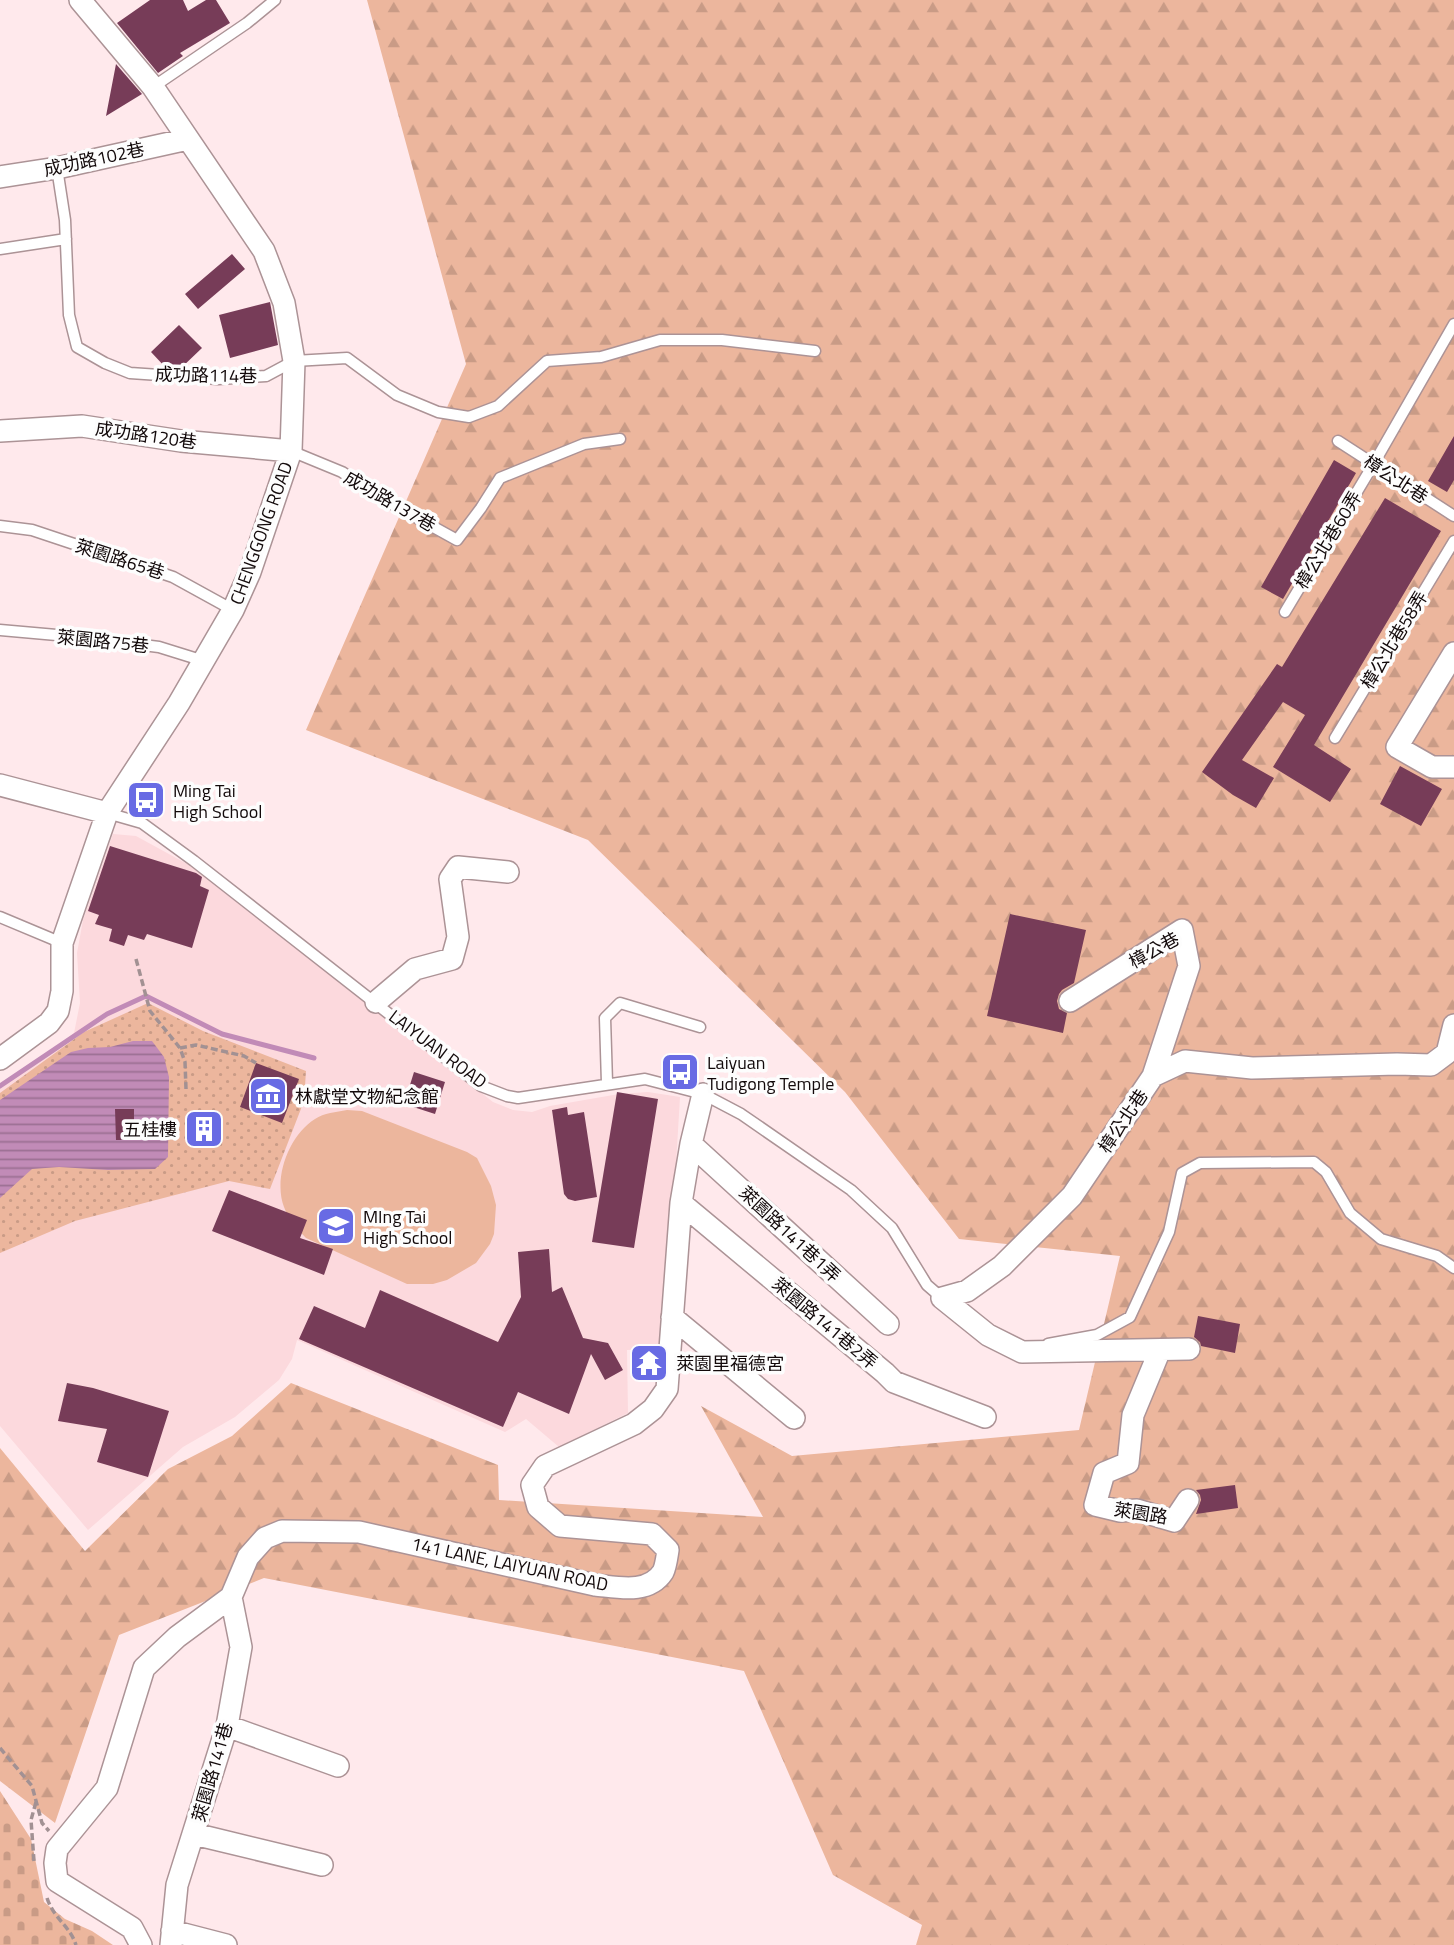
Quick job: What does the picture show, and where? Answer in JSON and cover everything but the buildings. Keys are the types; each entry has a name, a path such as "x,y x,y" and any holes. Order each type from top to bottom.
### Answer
{"street":[{"name":"CHENGGONG ROAD","path":"0,1059 49,1023 58,1011 62,991 62,943 107,813 205,661 233,610 250,572 291,451 294,361 284,303 264,251 153,87 80,0"},
{"name":"成功路102巷","path":"0,177 57,168 188,139"},
{"name":"成功路120巷","path":"0,431 82,426 181,441 291,451"},
{"path":"1454,653 1397,747 1432,766 1454,766"},
{"name":"LAIYUAN ROAD","path":"0,785 107,813"},
{"path":"376,1002 415,969 452,959 458,937 450,879 458,867 508,872"},
{"name":"樟公巷","path":"1070,1001 1182,930 1189,966 1153,1076"},
{"name":"樟公北巷","path":"942,1298 967,1291 1002,1266 1072,1196 1153,1076 1185,1061 1252,1068 1397,1063 1431,1065 1447,1053 1454,1025"},
{"name":"141 LANE, LAIYUAN ROAD","path":"231,1597 248,1557 265,1538 282,1531 359,1532 595,1585 627,1589 647,1586 663,1572 668,1550 652,1534 560,1526 538,1507 532,1485 545,1466 634,1424 653,1409 667,1389 681,1203 703,1094"},
{"name":"萊園路141巷1弄","path":"691,1144 888,1324"},
{"name":"萊園路141巷2弄","path":"681,1203 894,1382 985,1417"},
{"path":"942,1298 988,1335 1022,1352 1189,1349"},
{"path":"672,1317 794,1418"},
{"name":"萊園路","path":"1160,1350 1133,1415 1128,1463 1104,1473 1095,1505 1120,1511 1137,1510 1174,1521 1188,1500"},
{"path":"141,1945 132,1928 57,1881 57,1849 107,1788 144,1668 177,1637 231,1597"},
{"name":"萊園路141巷","path":"172,1938 177,1885 227,1726 241,1647 231,1597"},
{"path":"227,1726 338,1766"},
{"path":"194,1834 322,1865"},
{"path":"172,1938 226,1945"}],"lane":[{"path":"153,87 247,23 275,0"},
{"name":"成功路114巷","path":"57,168 65,220 69,316 77,347 130,373 218,379 266,376 294,361 347,358 397,395 438,412 468,416 498,406 547,361 601,357 660,340 722,340 815,351"},
{"path":"0,249 66,239"},
{"name":"樟公北巷60弄","path":"1285,612 1454,324"},
{"name":"成功路137巷","path":"291,451 342,472 457,540 500,478 584,444 620,439"},
{"name":"樟公北巷","path":"1338,441 1454,516"},
{"name":"萊園路65巷","path":"0,526 32,530 173,577 233,610"},
{"name":"樟公北巷58弄","path":"1335,738 1454,541"},
{"name":"萊園路75巷","path":"0,630 159,647 205,661"},
{"name":"LAIYUAN ROAD","path":"107,813 142,822 481,1086 518,1098 645,1079 703,1094 741,1114 851,1190 892,1228 927,1285 942,1298"},
{"path":"0,916 62,943"},
{"path":"607,1083 605,1018 620,1003 700,1027"},
{"path":"1022,1352 1054,1342 1097,1335 1130,1317 1169,1232 1182,1173 1200,1163 1314,1162 1326,1172 1350,1213 1381,1239 1437,1256 1454,1269"}],"path":[{"path":"136,959 150,1011 180,1048 185,1062 186,1089"},
{"path":"180,1048 196,1045 244,1056 256,1063"},
{"path":"0,1748 32,1786 43,1823 57,1849"}],"shaded area":[{"name":"MIng Tai High School","path":"113,834 136,836 200,871 493,1102 513,1110 532,1112 550,1106 619,1094 648,1092 680,1097 665,1349 627,1350 628,1413 559,1447 526,1419 505,1432 297,1340 292,1359 279,1380 235,1417 183,1447 88,1530 0,1426 0,1089 74,1033 80,1003 77,953 83,920"},
{"path":"133,1041 152,1041 164,1057 169,1077 168,1157 155,1169 32,1169 0,1198 0,1100 71,1052"}],"green space":[{"path":"367,0 1454,0 1454,1945 916,1945 922,1925 833,1875 744,1671 264,1578 119,1635 55,1823 0,1781 0,1448 85,1551 168,1469 232,1436 291,1383 498,1465 499,1500 763,1517 701,1406 792,1456 1079,1430 1120,1256 959,1239 845,1092 588,840 306,730 466,364"},
{"path":"148,1003 203,1031 306,1071 304,1101 270,1189 229,1181 75,1221 0,1253 0,1093 84,1032"},
{"path":"347,1110 362,1111 477,1158 491,1186 496,1205 494,1234 476,1263 447,1280 433,1284 407,1284 306,1238 297,1228 286,1211 281,1196 282,1171 291,1146 315,1119"},
{"path":"0,1791 31,1839 44,1902 65,1919 92,1931 113,1945 0,1945"}],"waterway":[{"path":"0,1086 107,1014 146,996 222,1034 314,1058"}],"place":[{"name":"Ming Tai High School","path":"146,800"},
{"name":"Laiyuan Tudigong Temple","path":"680,1072"},
{"name":"林獻堂文物紀念館","path":"268,1096"},
{"name":"五桂樓","path":"204,1129"},
{"name":"MIng Tai High School","path":"336,1226"},
{"name":"萊園里福德宮","path":"649,1363"}]}
